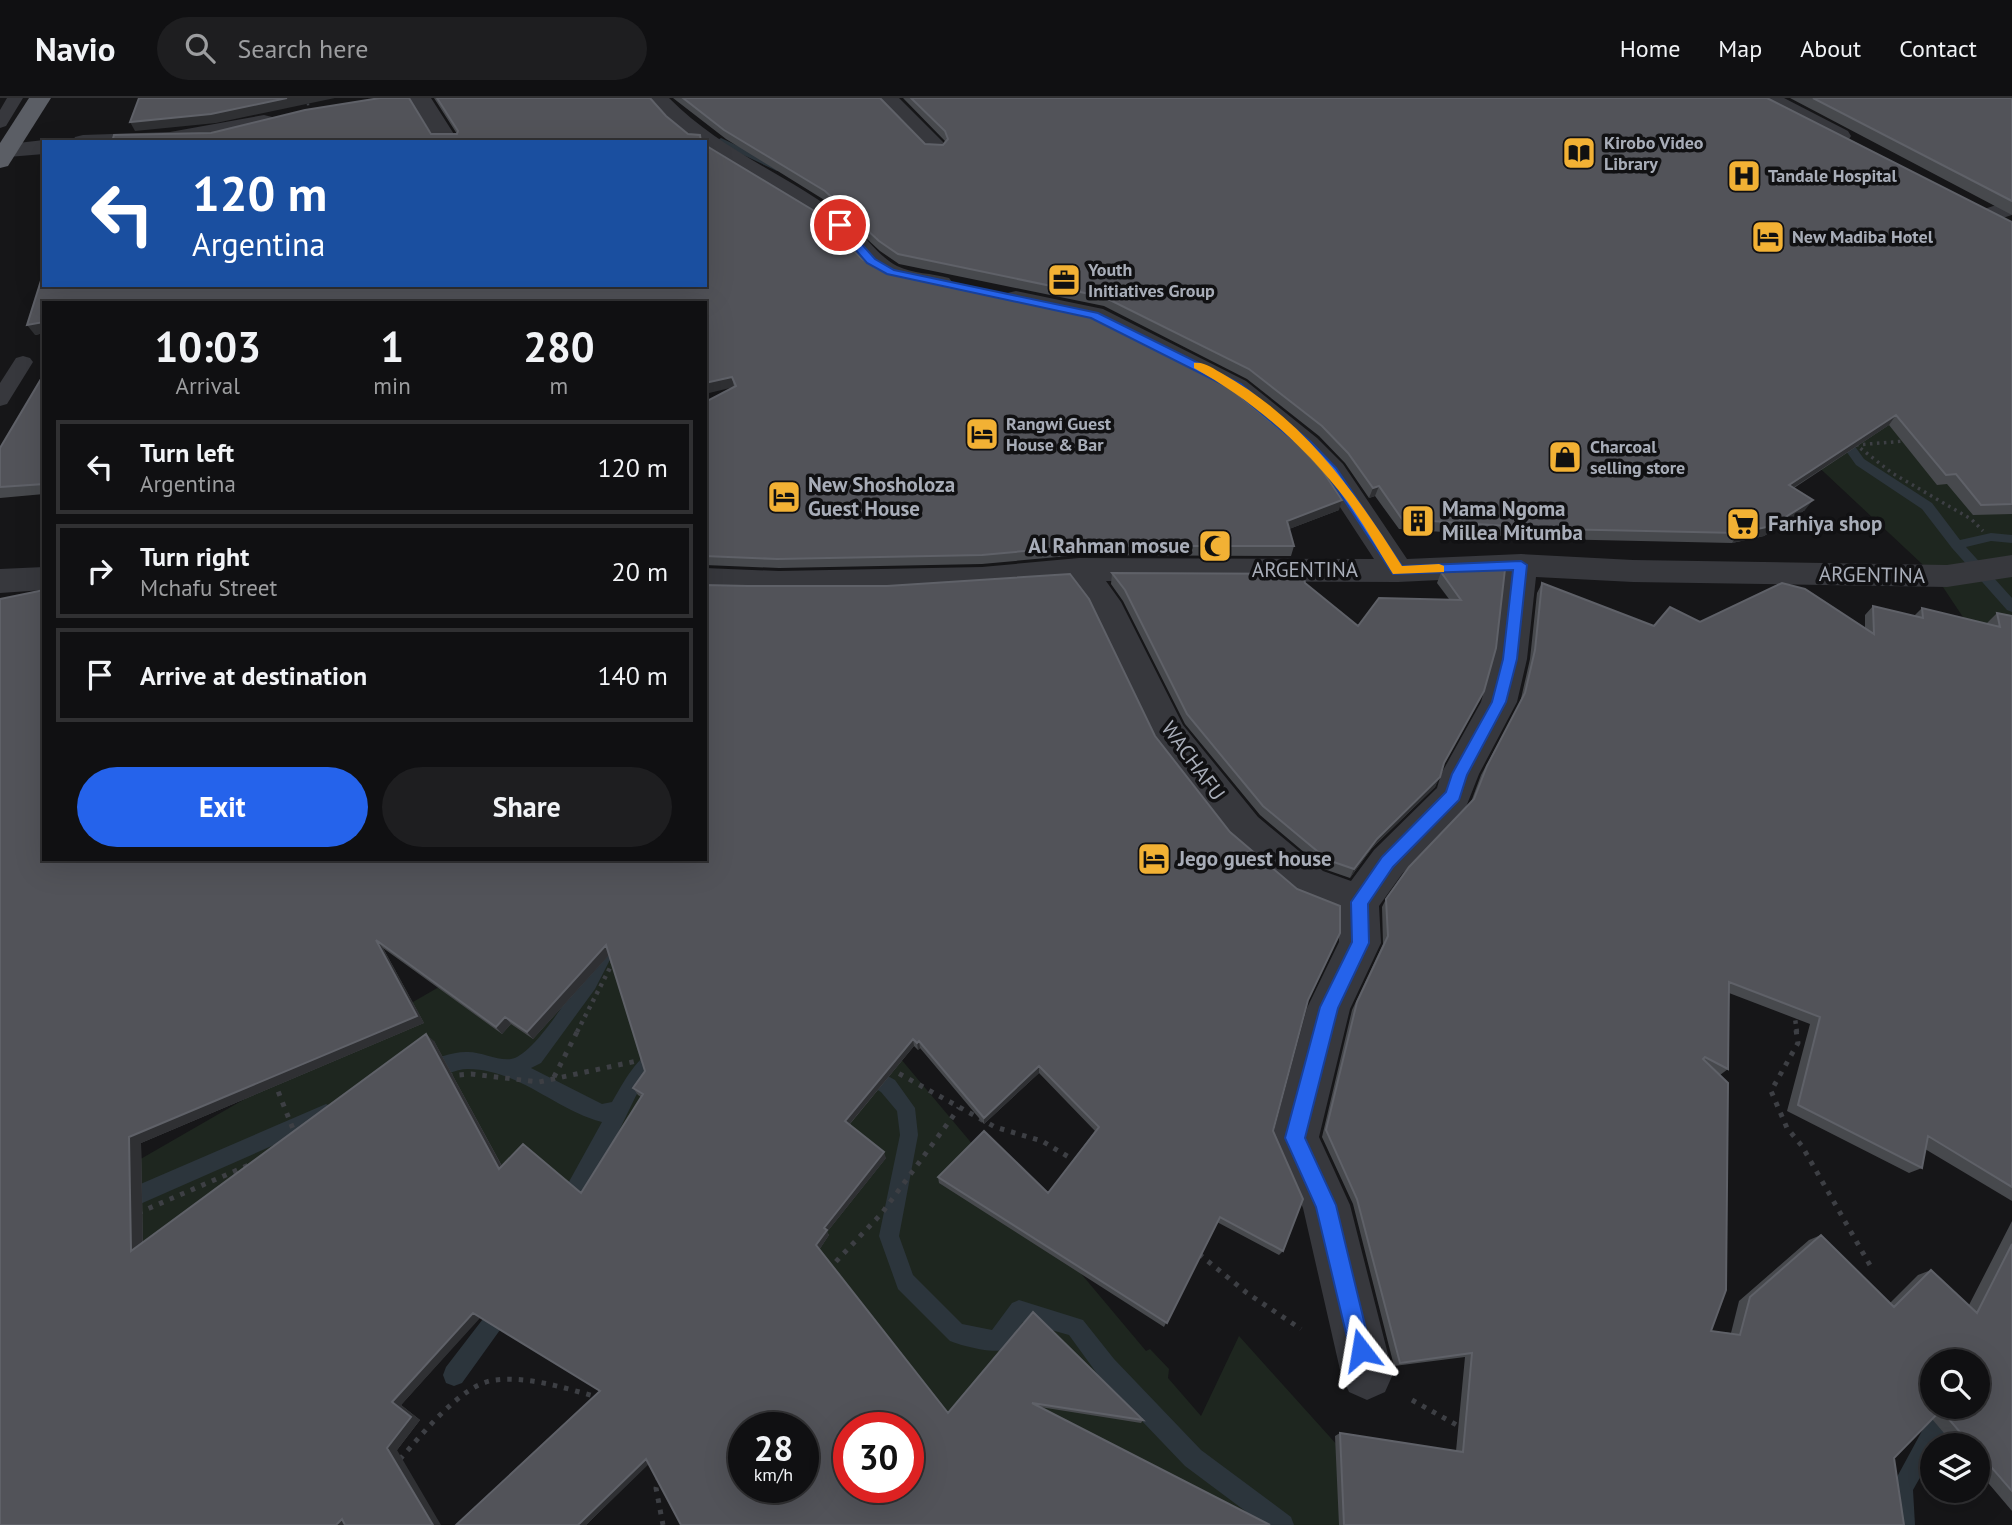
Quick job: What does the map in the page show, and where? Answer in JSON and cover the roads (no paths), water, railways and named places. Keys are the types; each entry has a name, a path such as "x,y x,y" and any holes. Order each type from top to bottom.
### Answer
{"highway":[{"path":"4,156 40,98"}],"street":[{"path":"420,98 447,140"},
{"path":"657,98 705,140"},
{"path":"887,98 935,147"},
{"path":"1768,98 1861,147"},
{"path":"145,140 216,132 308,105"},
{"path":"93,140 117,140"},
{"path":"707,142 840,225 871,261 904,276 969,289"},
{"path":"4,156 42,147"},
{"path":"1967,202 2001,211 2012,226"},
{"path":"995,294 1094,315 1236,387 1307,445 1332,471 1398,571"},
{"path":"1367,1374 1326,1205 1295,1138 1329,1007 1360,943 1360,902 1388,862 1453,796 1460,774 1491,720 1510,659 1521,565"},
{"name":"ARGENTINA","path":"707,580 779,583 982,578 1079,569 1398,571 1521,565 1633,571 1947,576 2008,566"},
{"name":"WACHAFU","path":"1079,569 1104,602 1168,734 1244,828 1309,883 1360,902"},
{"path":"0,581 42,578"}],"lane":[{"path":"0,123 15,98"},
{"path":"0,364 33,361"},
{"path":"0,400 33,361"}],"waterway":[{"path":"721,141 780,169"},
{"path":"1840,434 1860,462 1927,506 1957,545"},
{"path":"1957,545 1991,537 2012,539"},
{"path":"1957,545 2012,607"},
{"path":"512,1068 535,1057 589,983 606,950"},
{"path":"618,1110 636,1078 660,1055"},
{"path":"427,1070 466,1060 512,1068"},
{"path":"512,1068 601,1113 618,1110"},
{"path":"868,1074 888,1086 906,1108 909,1135 889,1236 905,1282 957,1334 997,1341 1019,1310 1076,1327 1106,1367 1193,1458 1283,1525"},
{"path":"565,1207 589,1169 618,1110"},
{"path":"122,1202 326,1113"},
{"path":"454,1375 503,1309"},
{"path":"1904,1525 1902,1488 1937,1426"}],"place":[{"name":"Kirobo Video Library","path":"1579,153"},
{"name":"Tandale Hospital","path":"1744,176"},
{"name":"New Madiba Hotel","path":"1768,237"},
{"name":"Youth Initiatives Group","path":"1064,280"},
{"name":"Rangwi Guest House & Bar","path":"982,434"},
{"name":"Charcoal selling store","path":"1565,457"},
{"name":"New Shosholoza Guest House","path":"784,497"},
{"name":"Mama Ngoma Millea Mitumba","path":"1418,521"},
{"name":"Farhiya shop","path":"1743,524"},
{"name":"Al Rahman mosue","path":"1215,546"},
{"name":"Jego guest house","path":"1154,859"}]}
